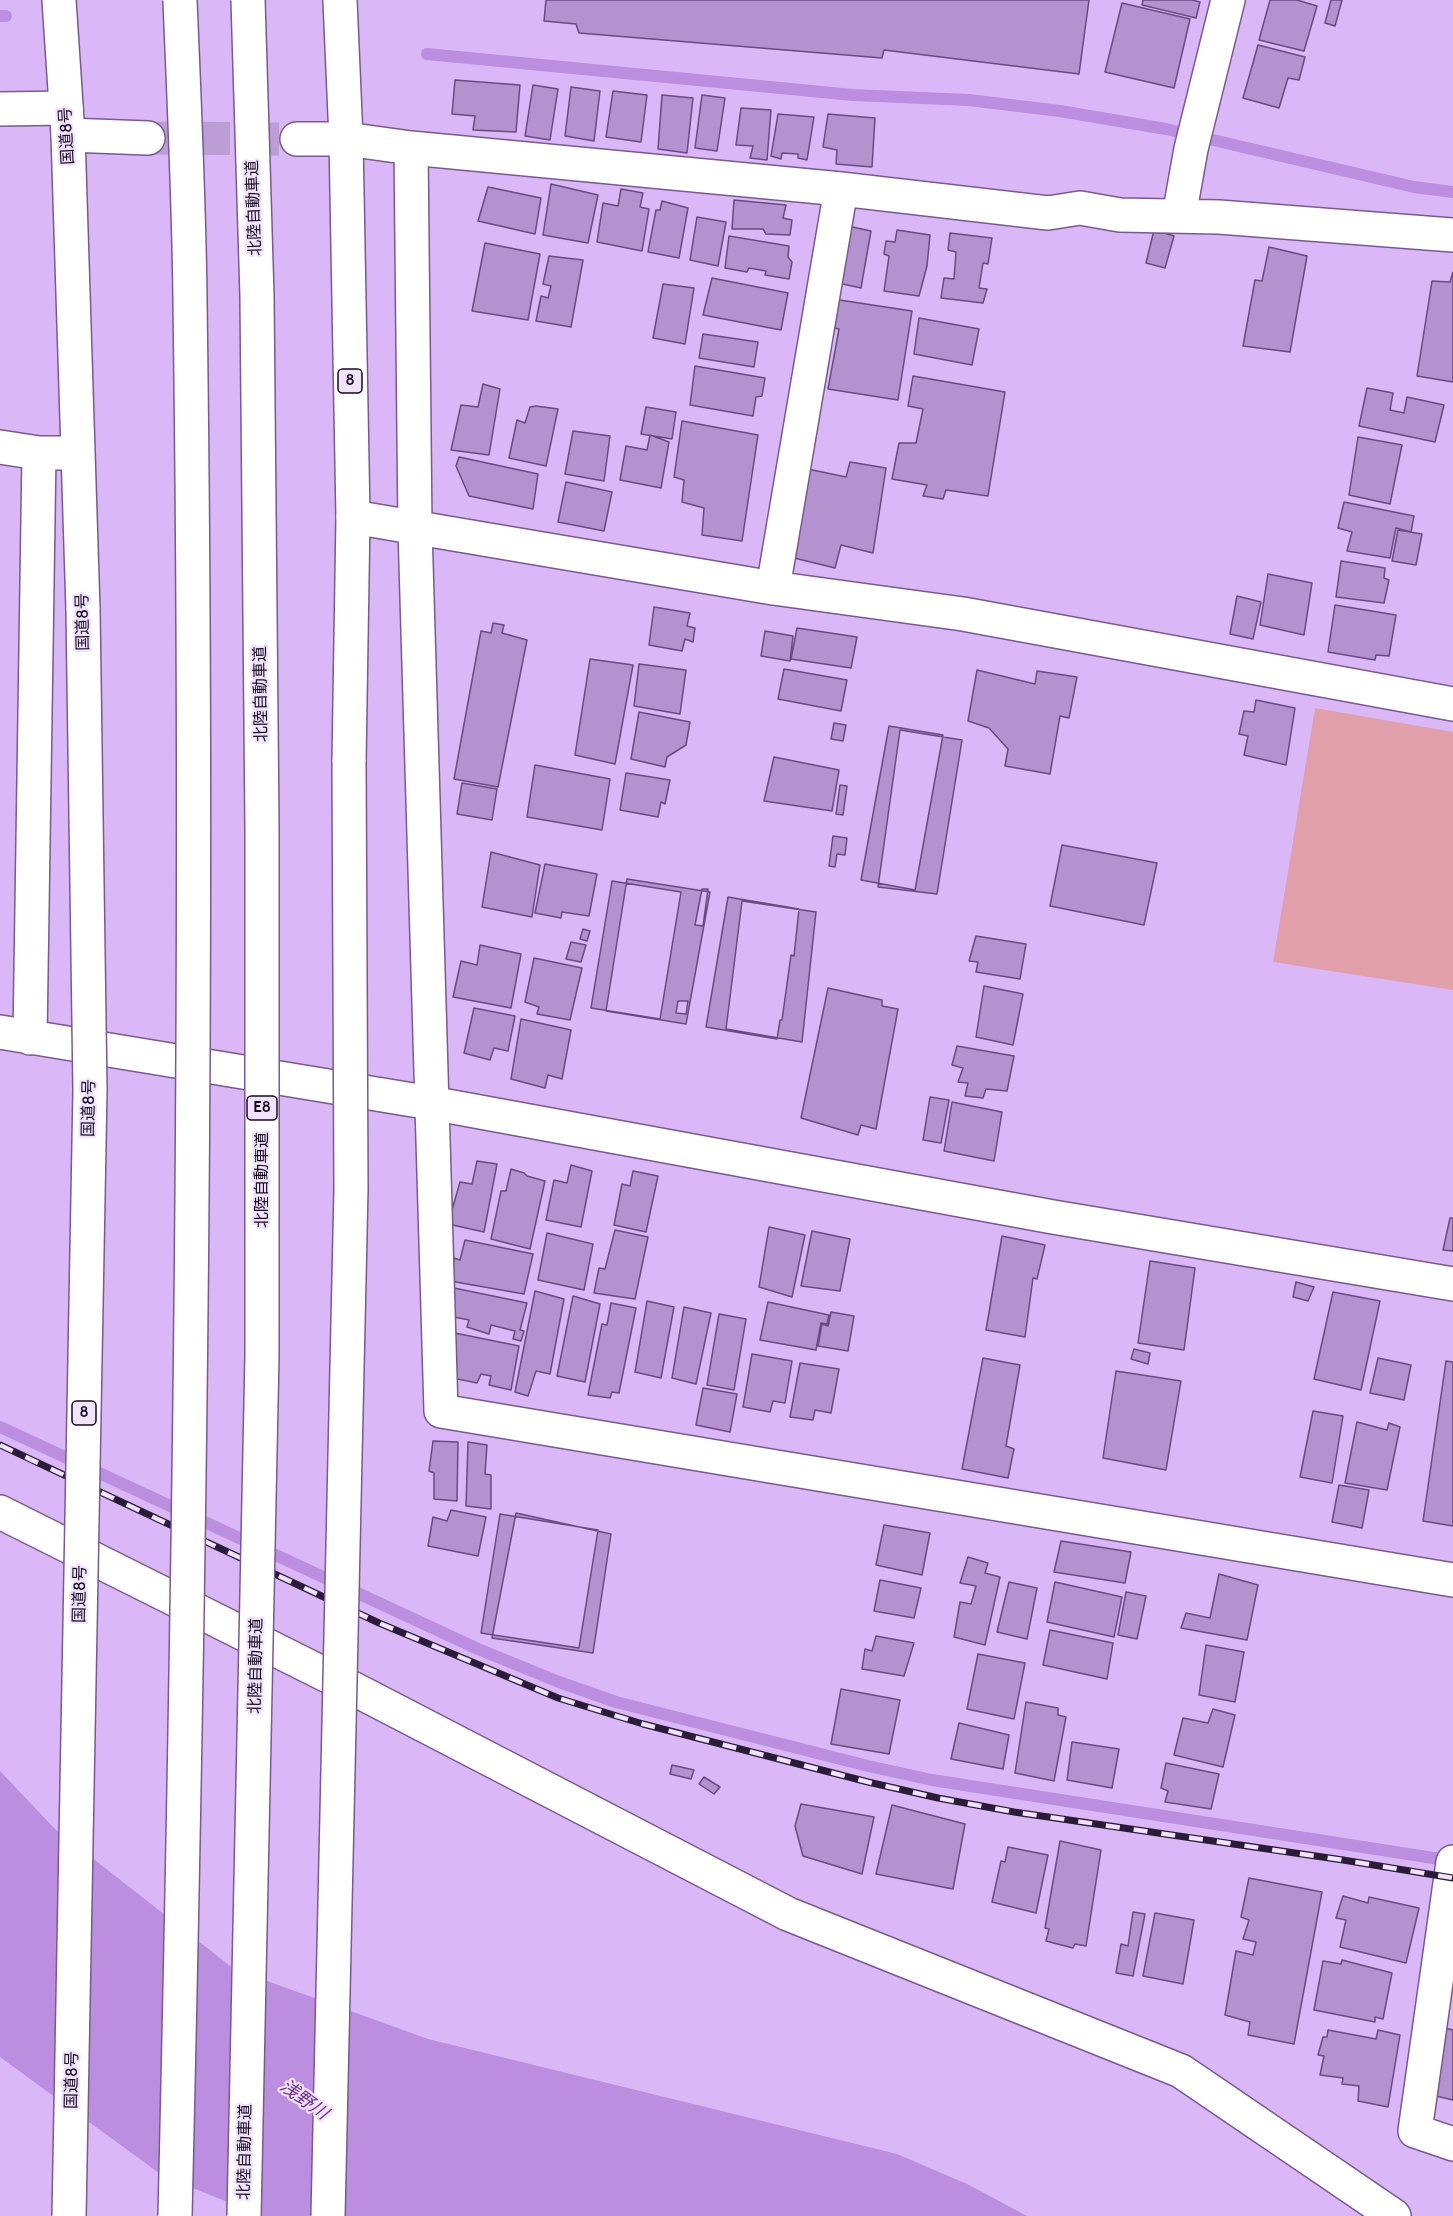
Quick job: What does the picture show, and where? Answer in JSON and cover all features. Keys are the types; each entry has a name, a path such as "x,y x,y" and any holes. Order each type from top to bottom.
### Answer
{"main road":[{"name":"国道8号","path":"59,0 67,121 79,453 90,1090 69,2216"},
{"path":"175,2216 192,1350 193,901 190,296 180,0"},
{"name":"北陸自動車道","path":"244,2216 262,1355 262,828 258,331 248,0"},
{"name":"8","path":"328,2216 351,1189 349,762 353,517 346,139 340,0"},
{"path":"1179,216 1194,134 1228,0"},
{"path":"0,108 148,138"},
{"path":"297,139 346,139 411,148 841,189 1048,213 1080,208 1120,215 1219,217 1453,235"},
{"path":"411,148 416,529 441,1411 1453,1580"},
{"path":"773,588 841,189"},
{"path":"0,447 39,453 79,453"},
{"path":"39,453 15,1035 431,1103 1053,1217 1453,1284"},
{"path":"353,517 773,588 963,614 1453,704"},
{"path":"0,1512 356,1690 788,1914 1181,2070 1394,2216"},
{"path":"1453,1862 1414,2131 1453,2144"}],"shaded area":[{"path":"1315,708 1453,732 1453,990 1273,962"}],"water":[{"name":"浅野川","path":"0,1771 54,1828 234,1969 428,2039 897,2154 967,2184 1027,2216 262,2216 163,2176 0,2057"}],"building":[{"path":"546,0 1089,0 1079,74 884,50 882,58 579,33 576,24 544,21"},
{"path":"1143,0 1200,2 1196,18 1142,5"},
{"path":"1270,0 1297,0 1317,6 1304,51 1259,40"},
{"path":"1331,0 1342,0 1335,26 1325,23"},
{"path":"1122,3 1190,19 1174,88 1105,72"},
{"path":"1258,45 1305,57 1299,80 1288,78 1279,108 1243,98"},
{"path":"455,80 520,85 516,132 473,130 475,116 452,114"},
{"path":"533,85 558,89 550,140 525,136"},
{"path":"571,87 600,91 594,141 565,136"},
{"path":"613,91 647,95 641,142 606,137"},
{"path":"662,95 693,98 687,153 658,149"},
{"path":"702,95 725,98 717,151 695,148"},
{"path":"741,108 771,110 767,160 750,158 753,146 736,145"},
{"path":"778,114 814,117 807,160 798,158 798,154 782,153 781,159 771,156"},
{"path":"828,114 875,118 872,167 836,164 837,150 823,147"},
{"path":"551,184 598,195 588,243 543,235"},
{"path":"488,187 541,198 535,234 478,221"},
{"path":"621,189 643,193 640,207 649,209 642,251 597,242 603,203 618,206"},
{"path":"734,200 786,205 783,218 792,220 790,235 766,234 763,229 732,229"},
{"path":"662,201 688,208 679,258 648,252 656,210 660,210"},
{"path":"697,217 726,222 718,266 690,260"},
{"path":"839,224 871,231 861,288 829,281"},
{"path":"897,230 930,235 927,266 919,296 884,291 889,256 884,254 886,241 895,242"},
{"path":"1154,230 1174,236 1165,268 1146,263"},
{"path":"950,233 992,238 988,264 983,263 979,288 987,289 983,303 941,298 944,278 954,279 956,252 948,250"},
{"path":"729,236 789,246 788,257 792,262 789,279 765,275 766,271 749,268 747,272 725,268"},
{"path":"485,243 540,254 528,320 472,311"},
{"path":"1269,247 1307,256 1290,352 1243,346 1255,280 1262,281"},
{"path":"549,256 583,260 571,327 536,321 541,296 548,298 551,286 543,284"},
{"path":"1453,272 1453,382 1417,376 1432,281 1450,282"},
{"path":"712,278 788,293 781,330 703,315"},
{"path":"663,284 694,288 685,344 653,338"},
{"path":"833,299 912,311 898,400 828,389 839,329 829,327"},
{"path":"919,318 979,329 972,365 914,354"},
{"path":"703,334 758,342 754,367 699,358"},
{"path":"695,366 765,378 762,396 756,397 753,416 690,405"},
{"path":"913,376 1005,392 988,496 946,490 943,499 923,496 927,485 892,479 899,443 916,443 923,409 908,406"},
{"path":"483,384 500,389 489,455 451,450 461,405 478,407"},
{"path":"1367,388 1393,393 1390,410 1404,413 1407,397 1444,405 1435,442 1359,426"},
{"path":"530,407 558,409 546,466 509,458 517,420 525,423"},
{"path":"646,407 676,412 672,439 641,434"},
{"path":"682,421 758,435 742,541 702,535 704,508 682,502 684,480 674,477"},
{"path":"573,431 610,436 604,481 565,474"},
{"path":"650,435 669,442 661,488 620,480 626,446 647,450"},
{"path":"1358,437 1402,445 1390,504 1349,495"},
{"path":"459,457 538,474 533,509 469,496 456,466"},
{"path":"850,462 886,468 873,553 841,545 835,568 786,556 803,468 846,477"},
{"path":"566,482 612,492 604,531 558,522"},
{"path":"1344,502 1414,516 1411,532 1396,528 1390,558 1347,551 1352,532 1338,528"},
{"path":"1398,530 1422,534 1416,565 1392,561"},
{"path":"1341,561 1385,568 1384,578 1389,580 1384,603 1336,597"},
{"path":"1268,574 1312,583 1304,635 1260,625"},
{"path":"1237,596 1261,602 1253,639 1230,634"},
{"path":"1335,605 1396,615 1389,656 1376,655 1375,660 1328,652"},
{"path":"654,607 690,613 687,626 695,628 693,642 685,639 682,651 649,645"},
{"path":"493,623 504,625 502,633 527,640 498,787 454,779 481,631 491,633"},
{"path":"797,628 857,637 851,668 791,659"},
{"path":"765,631 793,636 790,661 761,656"},
{"path":"590,659 633,665 615,764 575,755"},
{"path":"639,664 686,670 680,714 634,706"},
{"path":"784,669 847,680 841,711 778,699"},
{"path":"977,670 1035,684 1037,671 1077,677 1069,718 1060,716 1050,774 1005,766 1008,749 989,728 968,721"},
{"path":"1256,700 1295,708 1286,765 1244,755 1248,736 1239,734 1244,711 1254,712"},
{"path":"639,712 690,722 686,745 667,757 665,767 631,759"},
{"path":"834,723 846,725 843,741 831,739"},
{"path":"889,726 943,735 915,890 861,880"},
{"path":"900,730 962,740 937,894 878,887"},
{"path":"774,757 839,770 832,811 764,801"},
{"path":"535,765 610,779 602,830 527,817"},
{"path":"626,773 670,780 665,804 661,802 658,817 620,810"},
{"path":"462,783 497,789 492,820 457,814"},
{"path":"840,785 847,786 843,815 836,814"},
{"path":"833,836 847,838 845,855 837,854 835,867 829,866"},
{"path":"1062,845 1157,863 1144,925 1050,906"},
{"path":"491,852 540,865 532,917 482,907"},
{"path":"545,864 597,874 589,916 562,912 561,918 535,913"},
{"path":"627,879 710,892 686,1024 606,1011"},
{"path":"612,881 681,892 660,1019 591,1008"},
{"path":"702,889 708,889 703,926 695,925"},
{"path":"728,897 799,909 794,956 791,955 782,1020 780,1020 777,1039 706,1027"},
{"path":"742,901 816,912 802,1042 726,1029"},
{"path":"583,929 590,931 587,941 580,939"},
{"path":"976,936 1026,944 1020,979 976,972 978,962 969,961"},
{"path":"571,942 586,945 581,962 566,959"},
{"path":"480,945 521,954 511,1008 453,997 461,961 477,965"},
{"path":"534,958 582,968 570,1020 537,1014 539,1007 525,1002"},
{"path":"984,986 1023,994 1013,1045 976,1037"},
{"path":"828,988 882,1000 882,1006 898,1009 876,1129 861,1125 858,1135 801,1118"},
{"path":"678,1001 688,1001 686,1014 676,1013"},
{"path":"474,1008 515,1016 508,1051 494,1048 490,1060 464,1053"},
{"path":"521,1019 571,1030 562,1079 548,1075 545,1088 511,1079"},
{"path":"957,1046 1014,1056 1007,1091 986,1089 983,1098 965,1096 968,1083 958,1082 963,1068 952,1065"},
{"path":"930,1097 949,1100 941,1143 923,1140"},
{"path":"952,1102 1002,1112 994,1161 944,1151"},
{"path":"477,1161 497,1164 484,1232 448,1224 460,1182 472,1184"},
{"path":"571,1165 592,1171 581,1227 546,1220 554,1180 567,1183"},
{"path":"511,1169 545,1181 530,1249 491,1239 501,1191 506,1191"},
{"path":"633,1171 658,1176 646,1232 614,1225 622,1184 630,1186"},
{"path":"1450,1218 1453,1218 1453,1251 1443,1250"},
{"path":"769,1227 805,1235 792,1297 759,1287"},
{"path":"615,1230 648,1237 635,1299 594,1293 599,1268 605,1269"},
{"path":"812,1231 850,1239 840,1291 801,1286"},
{"path":"547,1233 593,1244 584,1290 538,1280"},
{"path":"1002,1236 1045,1245 1037,1279 1033,1278 1025,1337 986,1330"},
{"path":"465,1240 533,1254 524,1294 450,1281 454,1258 460,1260"},
{"path":"1150,1261 1195,1268 1184,1350 1138,1343"},
{"path":"1296,1282 1314,1287 1308,1301 1293,1297"},
{"path":"454,1288 527,1303 520,1330 524,1331 521,1341 513,1339 515,1331 491,1325 489,1334 467,1327 469,1320 449,1316"},
{"path":"535,1291 564,1299 550,1374 536,1371 528,1396 515,1392"},
{"path":"1333,1292 1380,1301 1361,1390 1314,1379"},
{"path":"573,1296 600,1304 585,1382 557,1376"},
{"path":"647,1301 674,1307 661,1378 635,1372"},
{"path":"768,1302 829,1315 827,1324 821,1323 816,1350 760,1340"},
{"path":"611,1303 636,1308 619,1393 612,1392 610,1398 588,1395 602,1324 607,1325"},
{"path":"684,1307 711,1313 696,1384 672,1378"},
{"path":"831,1312 854,1316 848,1351 818,1346 822,1324 828,1326"},
{"path":"719,1314 746,1319 734,1390 707,1385"},
{"path":"450,1332 519,1346 511,1390 489,1385 491,1376 481,1374 477,1383 443,1376"},
{"path":"1134,1349 1150,1353 1148,1364 1131,1359"},
{"path":"752,1354 792,1361 785,1403 773,1401 770,1412 743,1407"},
{"path":"983,1358 1020,1365 1006,1446 1014,1449 1008,1478 962,1469"},
{"path":"1378,1358 1411,1365 1404,1400 1370,1393"},
{"path":"1446,1361 1453,1362 1453,1526 1423,1521"},
{"path":"800,1363 839,1369 831,1413 815,1410 813,1420 790,1417"},
{"path":"1116,1371 1181,1381 1166,1470 1103,1458"},
{"path":"703,1388 737,1394 730,1432 696,1425"},
{"path":"1313,1411 1343,1416 1332,1483 1300,1477"},
{"path":"1357,1422 1387,1430 1389,1423 1400,1427 1387,1490 1345,1483"},
{"path":"433,1441 458,1442 457,1501 434,1499 434,1473 429,1471"},
{"path":"468,1442 487,1445 485,1474 491,1475 491,1509 466,1506"},
{"path":"1339,1485 1369,1490 1362,1528 1332,1522"},
{"path":"451,1510 486,1517 478,1556 428,1546 433,1517 447,1521"},
{"path":"516,1513 611,1534 593,1653 492,1638"},
{"path":"500,1514 598,1530 579,1648 481,1633"},
{"path":"884,1525 930,1533 922,1575 876,1565"},
{"path":"1061,1541 1131,1552 1125,1583 1054,1572"},
{"path":"968,1557 988,1563 985,1573 1000,1577 985,1645 954,1637 960,1602 971,1604 976,1586 960,1583"},
{"path":"1219,1574 1258,1585 1247,1640 1181,1628 1186,1613 1210,1618"},
{"path":"880,1580 921,1588 914,1618 874,1611"},
{"path":"1009,1582 1037,1588 1027,1639 997,1632"},
{"path":"1055,1582 1122,1597 1114,1637 1047,1622"},
{"path":"1126,1592 1146,1596 1137,1639 1118,1635"},
{"path":"1050,1630 1113,1643 1107,1679 1043,1665"},
{"path":"876,1636 914,1643 904,1676 862,1669 865,1649 872,1651"},
{"path":"1206,1645 1244,1652 1235,1702 1199,1695"},
{"path":"978,1654 1025,1663 1014,1719 967,1709"},
{"path":"841,1689 900,1700 889,1754 831,1744"},
{"path":"1026,1702 1058,1708 1058,1715 1066,1717 1054,1781 1015,1773"},
{"path":"1213,1709 1235,1715 1223,1767 1174,1755 1183,1718 1208,1723"},
{"path":"959,1723 1009,1735 1003,1769 951,1759"},
{"path":"1072,1742 1119,1749 1112,1788 1067,1780"},
{"path":"1166,1763 1219,1774 1211,1809 1165,1802 1168,1791 1161,1788"},
{"path":"672,1765 694,1770 691,1779 670,1774"},
{"path":"704,1777 720,1787 714,1794 699,1784"},
{"path":"801,1804 874,1817 862,1874 803,1856 795,1826"},
{"path":"892,1805 965,1824 953,1889 876,1874"},
{"path":"1060,1841 1101,1850 1086,1946 1075,1944 1073,1948 1046,1941 1049,1929 1045,1928"},
{"path":"1008,1847 1048,1855 1036,1913 992,1902 1001,1861 1005,1862"},
{"path":"1249,1878 1322,1892 1294,2044 1248,2035 1250,2022 1225,2015 1236,1951 1253,1955 1256,1942 1243,1939 1249,1920 1241,1917"},
{"path":"1343,1896 1368,1903 1369,1897 1419,1908 1406,1963 1340,1947 1346,1920 1336,1918"},
{"path":"1133,1912 1145,1914 1133,1976 1116,1973 1121,1944 1128,1946"},
{"path":"1155,1913 1194,1920 1183,1984 1143,1976"},
{"path":"1342,1960 1392,1973 1383,2019 1375,2017 1375,2022 1314,2010 1323,1961 1341,1964"},
{"path":"1441,2027 1453,2030 1453,2100 1423,2093"},
{"path":"1328,2030 1376,2039 1378,2030 1400,2035 1388,2107 1358,2101 1359,2086 1342,2084 1343,2078 1320,2075 1324,2056 1318,2055 1323,2037 1327,2037"}],"waterway":[{"path":"0,16 6,16"},
{"path":"427,54 853,95 969,100 1060,111 1166,129 1414,187 1453,192"},
{"path":"0,1427 478,1649 616,1702 932,1780 1440,1859"}],"tunnel":[{"path":"148,138 297,139"}],"railway":[{"path":"0,1445 379,1623 558,1698 643,1724 938,1798 1014,1812 1453,1878"}]}
